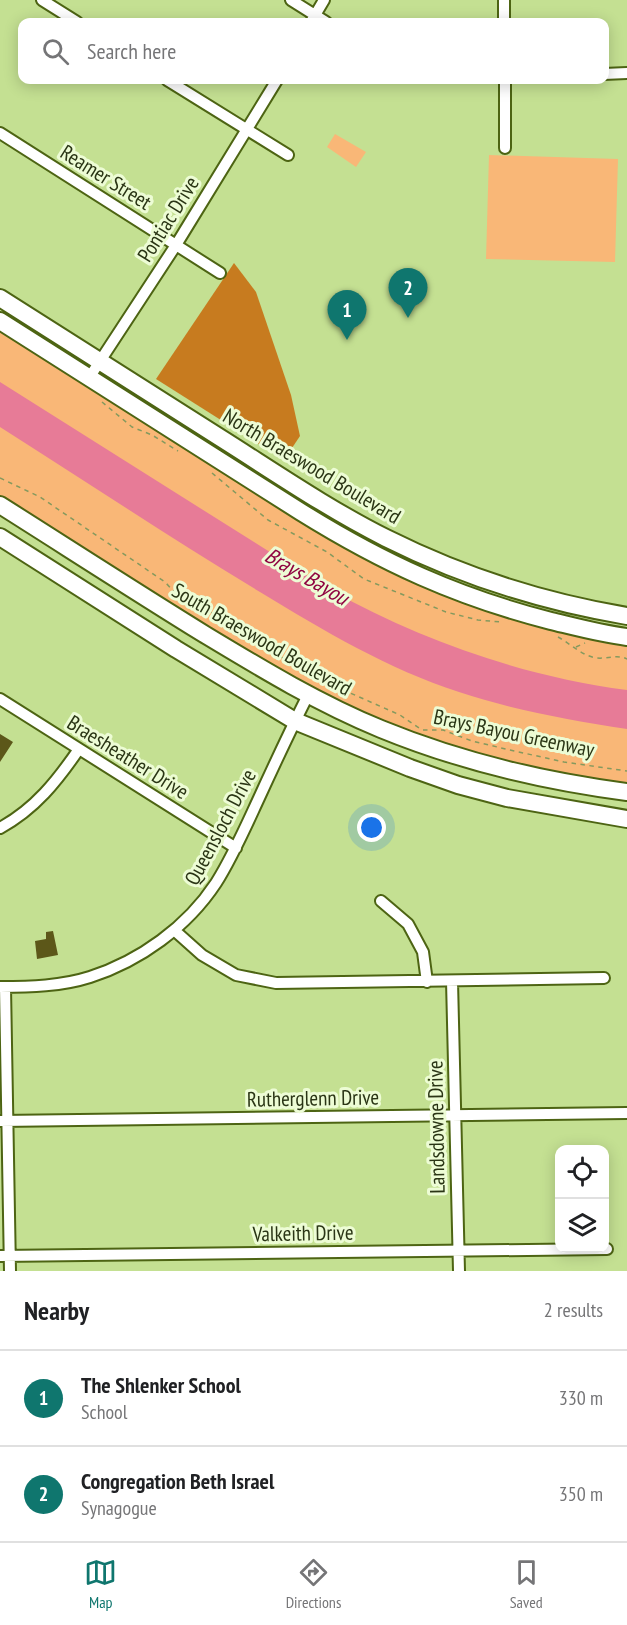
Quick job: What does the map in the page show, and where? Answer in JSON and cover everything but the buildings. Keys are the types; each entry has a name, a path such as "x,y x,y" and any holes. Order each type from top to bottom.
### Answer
{"main road":[{"name":"North Braeswood Boulevard","path":"0,297 294,484 384,537 436,562 532,596 627,616"},
{"name":"North Braeswood Boulevard","path":"0,321 344,539 423,579 523,614 627,637"},
{"path":"283,501 294,484"},
{"name":"South Braeswood Boulevard","path":"0,505 279,679 382,729 497,767 627,792"},
{"path":"0,537 295,721 410,768 458,784 507,798 627,819"},
{"path":"78,586 92,563"},
{"path":"586,813 589,786"}],"street":[{"path":"42,0 71,18"},
{"path":"291,0 312,18"},
{"path":"314,18 324,0"},
{"path":"504,0 504,18"},
{"path":"609,74 627,73"},
{"path":"173,84 288,155"},
{"name":"Pontiac Drive","path":"89,378 176,245 275,84"},
{"path":"505,84 505,148"},
{"name":"Reamer Street","path":"0,133 220,273"},
{"name":"Queensloch Drive","path":"2,987 55,984 90,977 122,964 174,930 216,883 236,848 308,695"},
{"name":"Braesheather Drive","path":"0,699 236,848"},
{"path":"0,828 45,795 79,749"},
{"path":"381,901 408,924 423,952 427,982"},
{"path":"174,930 202,955 237,975 276,983 604,978"},
{"name":"Landsdowne Drive","path":"452,981 459,1271"},
{"path":"2,987 5,1255 10,1271"},
{"name":"Rutherglenn Drive","path":"3,1121 627,1113"},
{"name":"Valkeith Drive","path":"5,1255 555,1249"}],"path":[{"name":"Brays Bayou Greenway","path":"0,478 40,496 165,582 180,598 220,616 305,673 400,716 419,728 443,730 472,741 564,762 627,771"}],"shaded area":[{"path":"335,134 366,152 356,167 327,147"},
{"path":"489,155 618,159 615,262 486,259"},
{"path":"234,263 256,292 291,395 300,436 284,460 156,379"},
{"path":"0,327 355,550 627,643 627,783 557,772 455,746 356,709 285,674 0,496"}],"water":[{"name":"Brays Bayou","path":"0,382 330,590 365,608 437,640 511,666 549,676 627,690 627,729 542,714 459,692 382,661 332,635 194,552 0,427"}],"place":[{"name":"Congregation Beth Israel","path":"408,318"},
{"name":"The Shlenker School","path":"347,340"}]}
